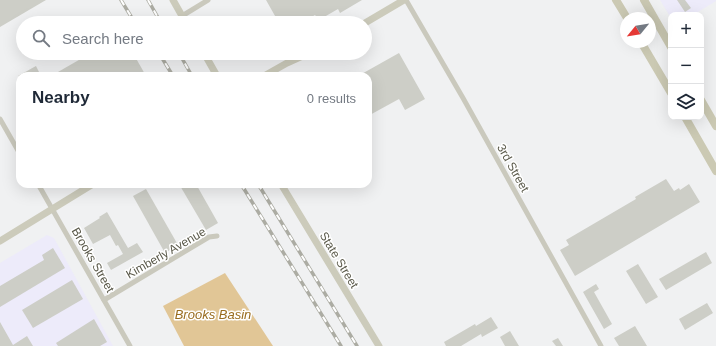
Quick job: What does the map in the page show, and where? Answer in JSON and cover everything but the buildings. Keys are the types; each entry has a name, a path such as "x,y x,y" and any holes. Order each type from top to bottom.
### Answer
{"main road":[{"path":"616,0 623,12"},
{"path":"644,0 668,42"},
{"path":"645,48 668,88"},
{"path":"704,105 716,126"},
{"path":"687,120 716,171"}],"street":[{"path":"173,0 182,16 208,0"},
{"path":"372,19 405,0"},
{"name":"3rd Street","path":"405,0 463,98 601,346"},
{"path":"208,60 216,72"},
{"path":"271,72 294,60"},
{"path":"0,119 16,147"},
{"name":"Brooks Street","path":"40,188 130,346"},
{"path":"0,241 87,188"},
{"name":"State Street","path":"283,188 379,346"},
{"name":"Kimberly Avenue","path":"104,300 210,237 217,236"}],"shaded area":[{"path":"660,0 716,0 698,12 668,13"},
{"path":"47,235 54,238 113,346 0,346 0,263"}],"water":[{"name":"Brooks Basin","path":"225,273 273,346 184,346 163,306"}],"railway":[{"path":"121,0 131,16"},
{"path":"148,0 157,16"},
{"path":"163,60 171,72"},
{"path":"183,60 190,72"},
{"path":"243,188 341,346"},
{"path":"260,188 357,346"}]}
